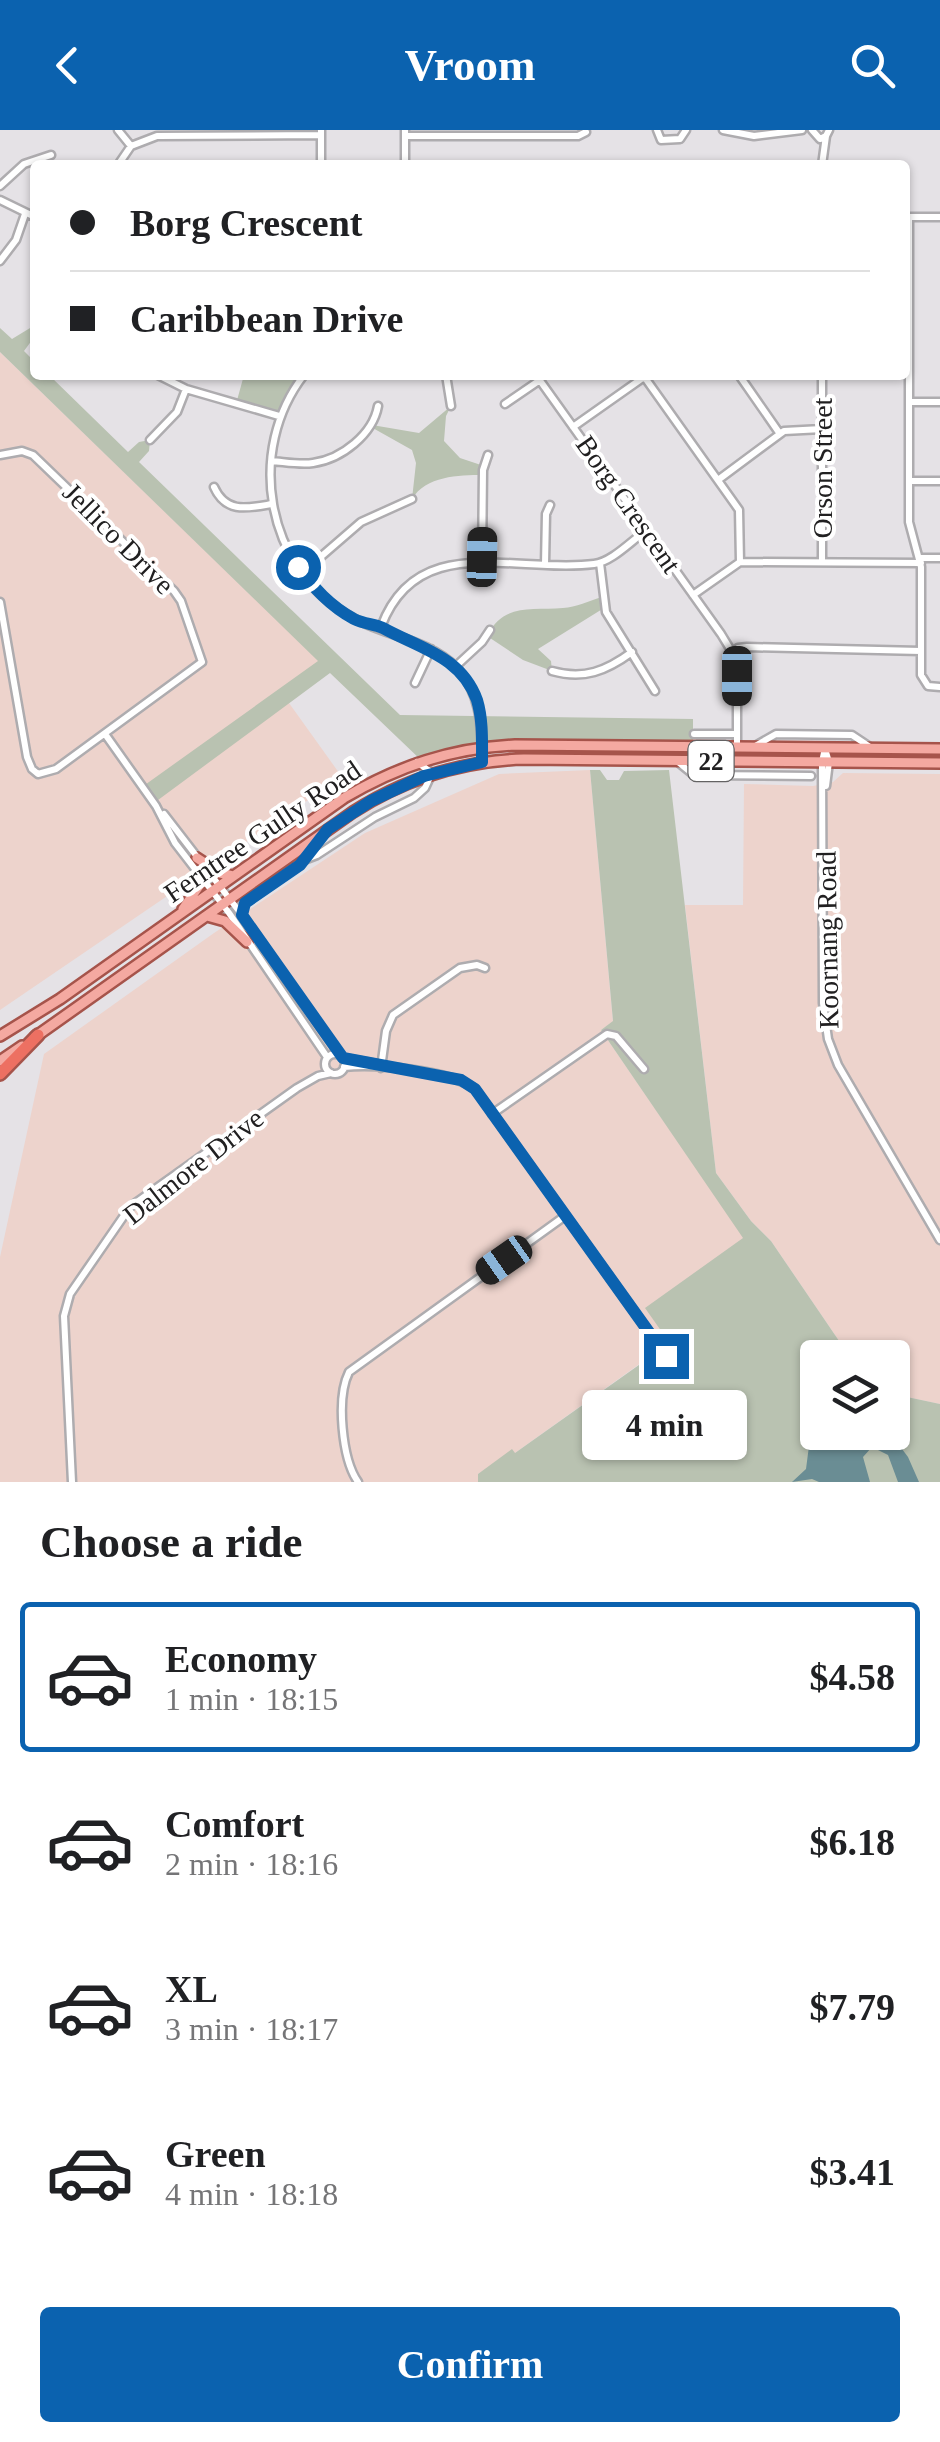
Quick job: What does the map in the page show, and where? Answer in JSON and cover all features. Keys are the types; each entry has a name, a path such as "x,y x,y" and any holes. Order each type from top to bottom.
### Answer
{"highway":[{"path":"0,1074 38,1035"}],"main road":[{"name":"Ferntree Gully Road","path":"0,1036 60,999 344,798 417,762 482,748 537,745 940,749"},
{"name":"Ferntree Gully Road","path":"0,1061 328,829 387,792 432,774 482,762 940,763"},
{"path":"197,858 220,873 233,876"},
{"path":"179,915 199,886 199,876"},
{"path":"206,916 230,924 247,942"}],"street":[{"path":"118,130 132,146"},
{"path":"657,130 661,140 674,141 686,130"},
{"path":"723,130 759,136 840,130"},
{"path":"122,160 132,146 162,135 321,133 321,160"},
{"path":"406,160 406,133 588,133"},
{"path":"821,134 822,160"},
{"path":"36,160 50,155"},
{"path":"0,186 30,162"},
{"path":"0,200 30,216"},
{"path":"0,261 14,244 25,214"},
{"path":"910,217 940,217"},
{"path":"168,380 186,389 279,416"},
{"path":"301,380 279,416 272,462 272,504 279,534 302,572 342,612 431,649 455,667 477,701 482,762"},
{"path":"447,380 451,406"},
{"path":"505,404 534,380"},
{"name":"Borg Crescent","path":"540,380 734,652 737,747"},
{"path":"573,426 637,380"},
{"path":"646,380 740,513 740,562"},
{"path":"742,380 780,434"},
{"name":"Orson Street","path":"822,380 822,562"},
{"path":"909,380 909,525 920,560 924,682 940,688"},
{"path":"150,440 178,410 186,389"},
{"path":"909,402 940,402"},
{"path":"272,462 308,463 332,457 369,430 378,406"},
{"path":"718,480 780,434 792,429 822,429"},
{"name":"Jellico Drive","path":"0,455 22,450 33,455 174,591 198,646 202,662 197,668 105,734"},
{"path":"482,564 483,470 488,455"},
{"path":"909,482 940,481"},
{"path":"214,488 224,503 235,508 272,504"},
{"path":"302,572 361,522 412,499"},
{"path":"545,564 546,514 550,505"},
{"path":"380,627 398,594 422,574 448,565 600,563 647,530"},
{"path":"692,593 740,562 894,562 940,558"},
{"path":"600,563 604,608 656,691"},
{"path":"0,602 32,768 38,774 52,772 105,734 156,806 184,836 214,889"},
{"path":"455,667 490,630"},
{"path":"734,652 754,648 921,649"},
{"path":"415,683 431,649"},
{"path":"552,670 573,675 595,674 632,652"},
{"path":"694,734 737,734"},
{"path":"753,747 773,735 805,734 856,736 870,748"},
{"name":"Koornang Road","path":"825,748 823,1004 828,1038 842,1073 940,1240"},
{"path":"677,760 694,775 812,776"},
{"path":"304,860 414,798 432,774 417,762"},
{"path":"794,776 822,762"},
{"path":"156,806 175,843 199,876 225,902 331,1073"},
{"path":"242,915 245,903 304,860 328,829"},
{"path":"264,874 286,875"},
{"path":"225,902 242,915 342,1060"},
{"path":"381,1066 386,1031 393,1015 457,969 478,965 485,968"},
{"path":"492,1114 606,1034 616,1036 644,1069"},
{"path":"326,1060 461,1080 475,1089 666,1356"},
{"name":"Dalmore Drive","path":"297,1088 326,1060"},
{"name":"Dalmore Drive","path":"72,1482 64,1316 68,1298 130,1207 297,1088 318,1076 340,1072 342,1060"},
{"path":"358,1482 348,1466 346,1450 343,1390 349,1372 565,1216"}],"shaded area":[{"path":"0,352 330,672 289,703 342,777 0,1010"},
{"path":"590,770 613,1022 601,1030 744,1238 646,1308 677,1352 659,1364 652,1355 515,1453 478,1474 478,1482 0,1482 0,1257 44,1054 214,933 365,833 499,774"},
{"path":"843,773 940,774 940,1404 910,1398 910,1340 838,1340 771,1241 716,1173 685,905 743,905 744,784 813,786 833,782"}],"green space":[{"path":"0,328 12,339 30,328 30,343 24,351 30,357 30,380 54,380 128,452 139,442 150,440 149,451 139,462 400,715 693,719 693,746 537,745 422,761 330,673 154,803 142,787 318,661 0,352"},
{"path":"243,380 301,380 279,416 236,404"},
{"path":"451,406 444,441 460,458 484,466 483,475 434,481 412,499 416,463 412,450 371,427 419,433"},
{"path":"602,597 604,608 538,649 551,661 552,671 523,660 487,636 510,613 568,607"},
{"path":"590,770 600,770 607,780 619,780 624,771 669,770 716,1173 771,1241 838,1340 800,1340 800,1450 910,1450 910,1398 940,1404 940,1482 478,1482 478,1474 512,1449 515,1453 653,1355 660,1364 676,1352 645,1308 743,1238 601,1030 613,1021"}],"water":[{"path":"808,1450 869,1450 863,1457 870,1482 792,1482 806,1469"},
{"path":"878,1450 903,1450 919,1482 898,1482 888,1455"}],"route":[{"path":"298,567 319,593 342,612 431,649 455,667 477,701 482,762 424,776 371,801 328,829 300,865 245,903 242,915 343,1058 461,1080 475,1089 666,1356"}]}
